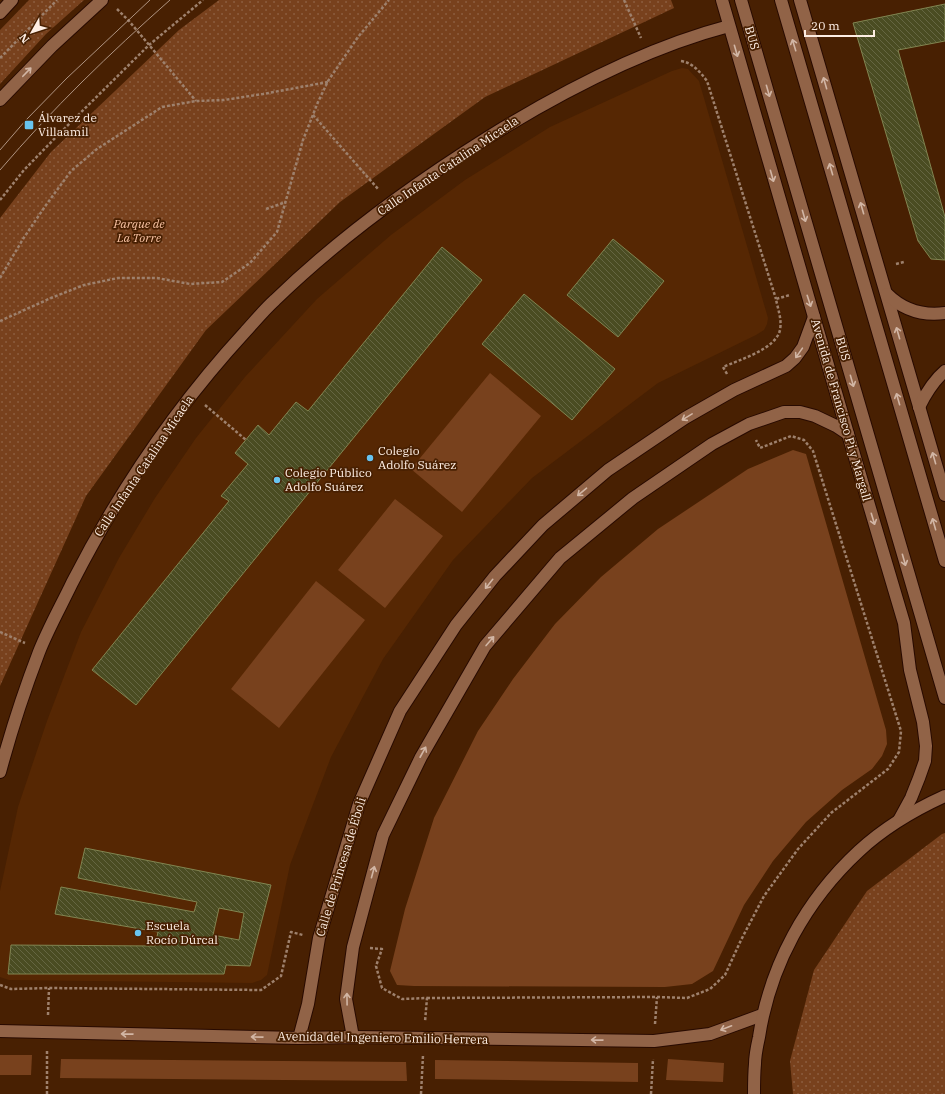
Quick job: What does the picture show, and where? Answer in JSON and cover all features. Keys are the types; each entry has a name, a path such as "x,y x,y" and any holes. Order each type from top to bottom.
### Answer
{"street":[{"path":"0,13 12,0"},
{"name":"Avenida de Francisco Pi y Margall","path":"722,0 904,623 910,670 925,734 926,746 925,761 911,798 899,820"},
{"name":"BUS","path":"741,0 945,698"},
{"path":"781,0 945,561"},
{"path":"803,1 945,495"},
{"path":"0,100 52,46 107,3"},
{"name":"Calle Infanta Catalina Micaela","path":"0,772 7,745 40,650 94,540 143,463 191,394 214,366 274,301 325,255 390,202 465,152 523,116 648,53 704,32 729,26"},
{"path":"887,294 896,303 921,313 945,313"},
{"name":"Calle de Princesa de Éboli","path":"299,1038 308,1004 319,938 359,804 400,711 456,625 496,576 543,525 608,470 685,418 734,390 786,366 795,358 806,342 814,317"},
{"path":"919,406 926,392 937,377 945,370"},
{"path":"353,1037 346,999 354,947 383,835 421,757 485,646 560,558 633,498 712,444 749,424 784,412 800,412 815,416 836,426 848,434"},
{"path":"754,1094 755,1062 762,1015 773,977 789,942 808,909 832,878 859,850 899,820 925,805 945,796"},
{"name":"Avenida del Ingeniero Emilio Herrera","path":"0,1031 299,1038 353,1037 654,1041 710,1034 762,1015"}],"path":[{"path":"0,58 57,0"},
{"path":"0,200 24,170 149,45 203,0"},
{"path":"0,321 84,285 118,278 157,278 190,284 222,282 250,263 277,232 303,140 328,81 358,37 389,0"},
{"path":"624,0 648,53"},
{"path":"107,3 129,21 196,101"},
{"path":"674,60 687,62 698,70 707,81 781,318 780,332 774,342 758,352 724,367 734,390"},
{"path":"0,278 23,239 71,171 97,149 162,107 196,101 224,100 263,94 328,81"},
{"path":"313,115 390,202"},
{"path":"266,209 286,202"},
{"path":"892,265 904,262"},
{"path":"776,299 806,291"},
{"path":"191,394 246,440"},
{"path":"354,947 382,948 376,966 382,988 402,999 657,996 687,998 710,989 726,975 741,940 764,896 798,849 830,813 888,769 899,752 901,731 813,451 804,440 791,436 760,448 749,424"},
{"path":"0,632 40,650"},
{"path":"0,985 11,989 261,990 281,976 291,932 319,938"},
{"path":"421,1094 428,998"}],"shaded area":[{"name":"Colegio Adolfo Suárez","path":"682,68 688,69 699,81 768,318 764,330 658,383 532,478 453,560 383,659 331,757 290,865 267,975 261,980 252,983 9,980 0,977 0,891 18,807 47,721 81,632 119,558 155,498 196,438 245,377 317,299 391,235 465,180 550,127 672,71"}],"green space":[{"path":"29,0 84,0 46,34 0,84 0,30"},
{"name":"Parque de La Torre","path":"219,0 671,0 674,8 485,97 340,202 206,330 86,496 0,686 0,218 51,152 179,30"},
{"path":"490,373 541,416 462,512 411,469"},
{"path":"793,450 806,454 886,730 887,744 882,756 872,769 842,790 806,822 773,861 744,905 713,971 692,984 665,987 397,985 390,971 405,909 434,818 478,731 513,679 555,624 601,577 658,529 748,469"},
{"path":"395,499 443,536 385,608 338,570"},
{"path":"316,581 365,620 279,728 231,689"},
{"path":"945,833 945,1094 793,1094 790,1061 814,970 867,891"},
{"path":"0,1055 32,1055 31,1075 0,1075"},
{"path":"61,1059 406,1062 407,1081 60,1078"},
{"path":"668,1059 724,1063 723,1082 666,1080"},
{"path":"435,1060 638,1063 638,1082 435,1079"}],"building":[{"path":"945,4 945,41 898,50 945,217 945,260 931,259 918,241 853,23"},
{"path":"613,239 664,281 618,337 567,295"},
{"name":"Colegio Público Adolfo Suárez","path":"442,247 482,280 136,705 92,670 229,501 221,496 248,464 235,453 258,425 269,435 296,402 308,411"},
{"path":"524,294 615,369 572,420 482,344"},
{"path":"85,848 271,885 250,966 226,965 224,974 8,974 11,945 155,946 158,932 55,914 61,887 194,912 197,902 78,878","holes":["219,908 244,913 239,940 213,935"]}],"tram line":[{"path":"0,150 26,120 67,78 150,0"},
{"path":"0,170 40,125 82,82 125,40 170,0"}],"place":[{"name":"Álvarez de Villaamil","path":"29,125"},
{"name":"Colegio Adolfo Suárez","path":"370,458"},
{"name":"Colegio Público Adolfo Suárez","path":"277,480"},
{"name":"Escuela Rocío Dúrcal","path":"138,933"}]}
